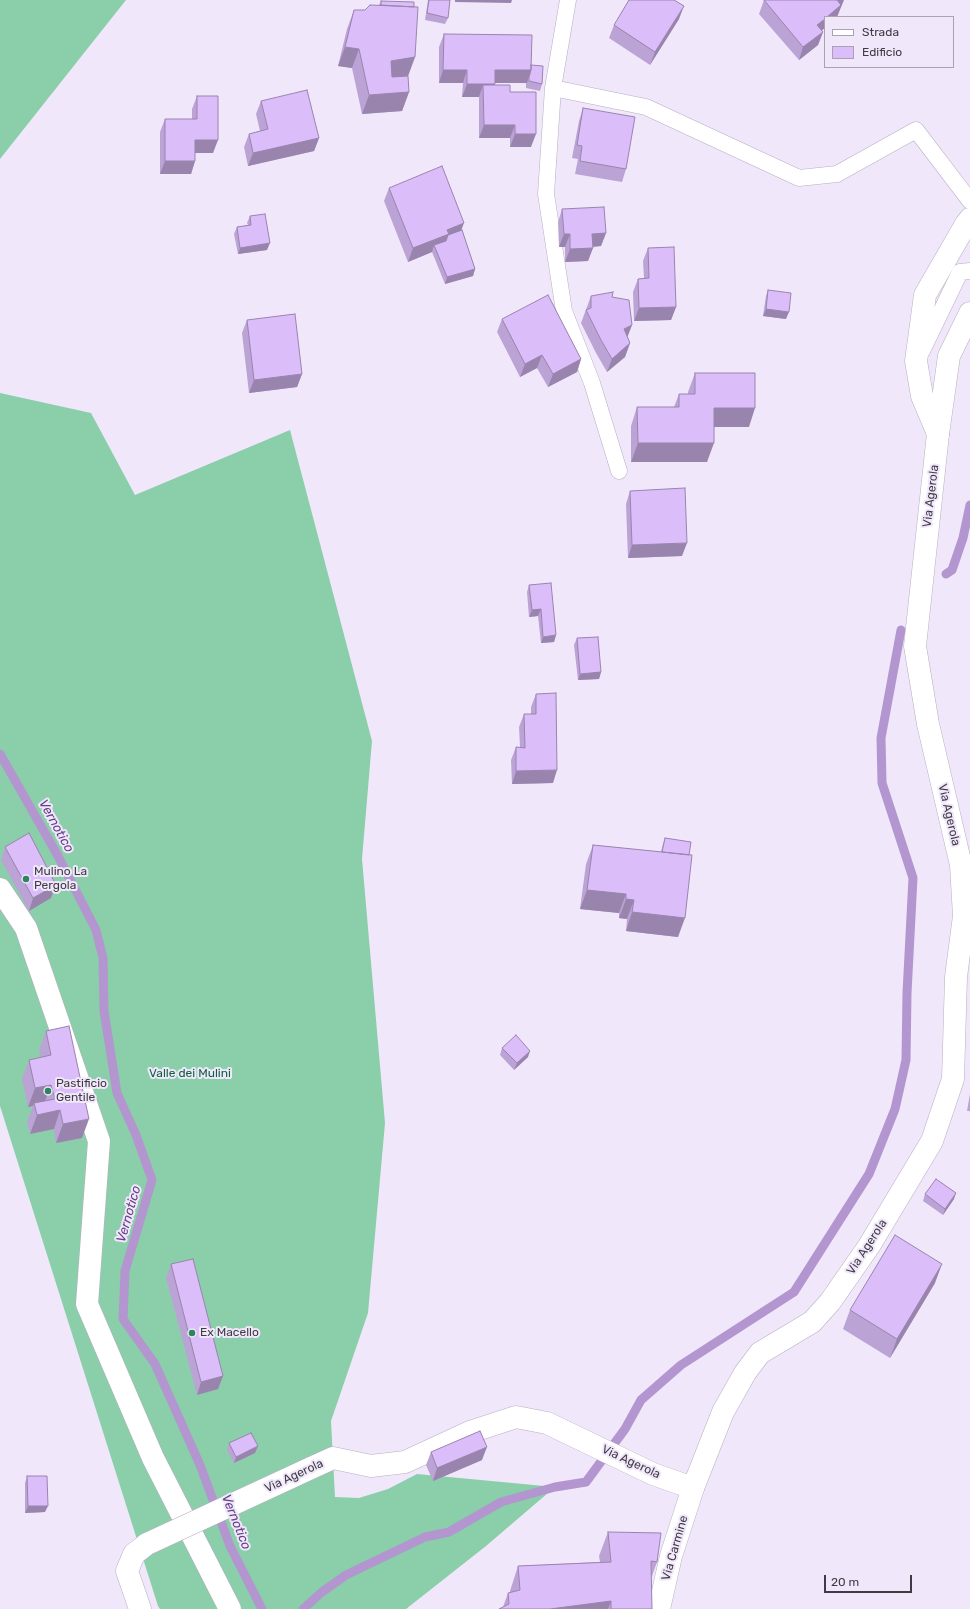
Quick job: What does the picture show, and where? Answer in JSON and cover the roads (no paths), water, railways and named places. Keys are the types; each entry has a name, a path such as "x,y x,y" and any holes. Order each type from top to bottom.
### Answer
{"street":[{"path":"938,434 922,396 916,361 925,295 966,224 970,220"},
{"name":"Via Agerola","path":"135,1604 127,1571 134,1554 147,1544 333,1458 371,1466 405,1462 470,1432 516,1418 547,1422 653,1474 693,1488 723,1412 745,1373 760,1353 812,1322 826,1307 869,1246 932,1140 953,1079 956,977 964,916 960,865 928,724 915,646 938,434 950,356 970,313"},
{"path":"0,889 26,928 99,1141 87,1304 153,1458 230,1609"},
{"name":"Via Carmine","path":"659,1609 671,1556 693,1488"}],"lane":[{"path":"568,0 553,88 546,194 564,311 592,383 619,471"},
{"path":"553,88 646,107 799,178 837,174 916,130 970,201"},
{"path":"916,361 960,272 970,271"}],"waterway":[{"path":"946,574 952,570 963,538 970,505"},
{"path":"303,1609 322,1592 346,1575 425,1537 449,1532 501,1502 555,1487 586,1482 625,1429 641,1400 681,1365 794,1292 869,1174 895,1109 906,1060 907,993 913,878 882,783 881,738 901,630"},
{"name":"Vernotico","path":"0,754 58,856 96,930 103,958 104,1011 117,1093 136,1135 152,1180 125,1271 123,1319 155,1364 200,1465 230,1546 262,1609"}],"place":[{"name":"Mulino La Pergola","path":"26,879"},
{"name":"Pastificio Gentile","path":"48,1091"},
{"name":"Ex Macello","path":"192,1333"}],"park label":[{"name":"Valle dei Mulini","path":"190,1074"}]}
